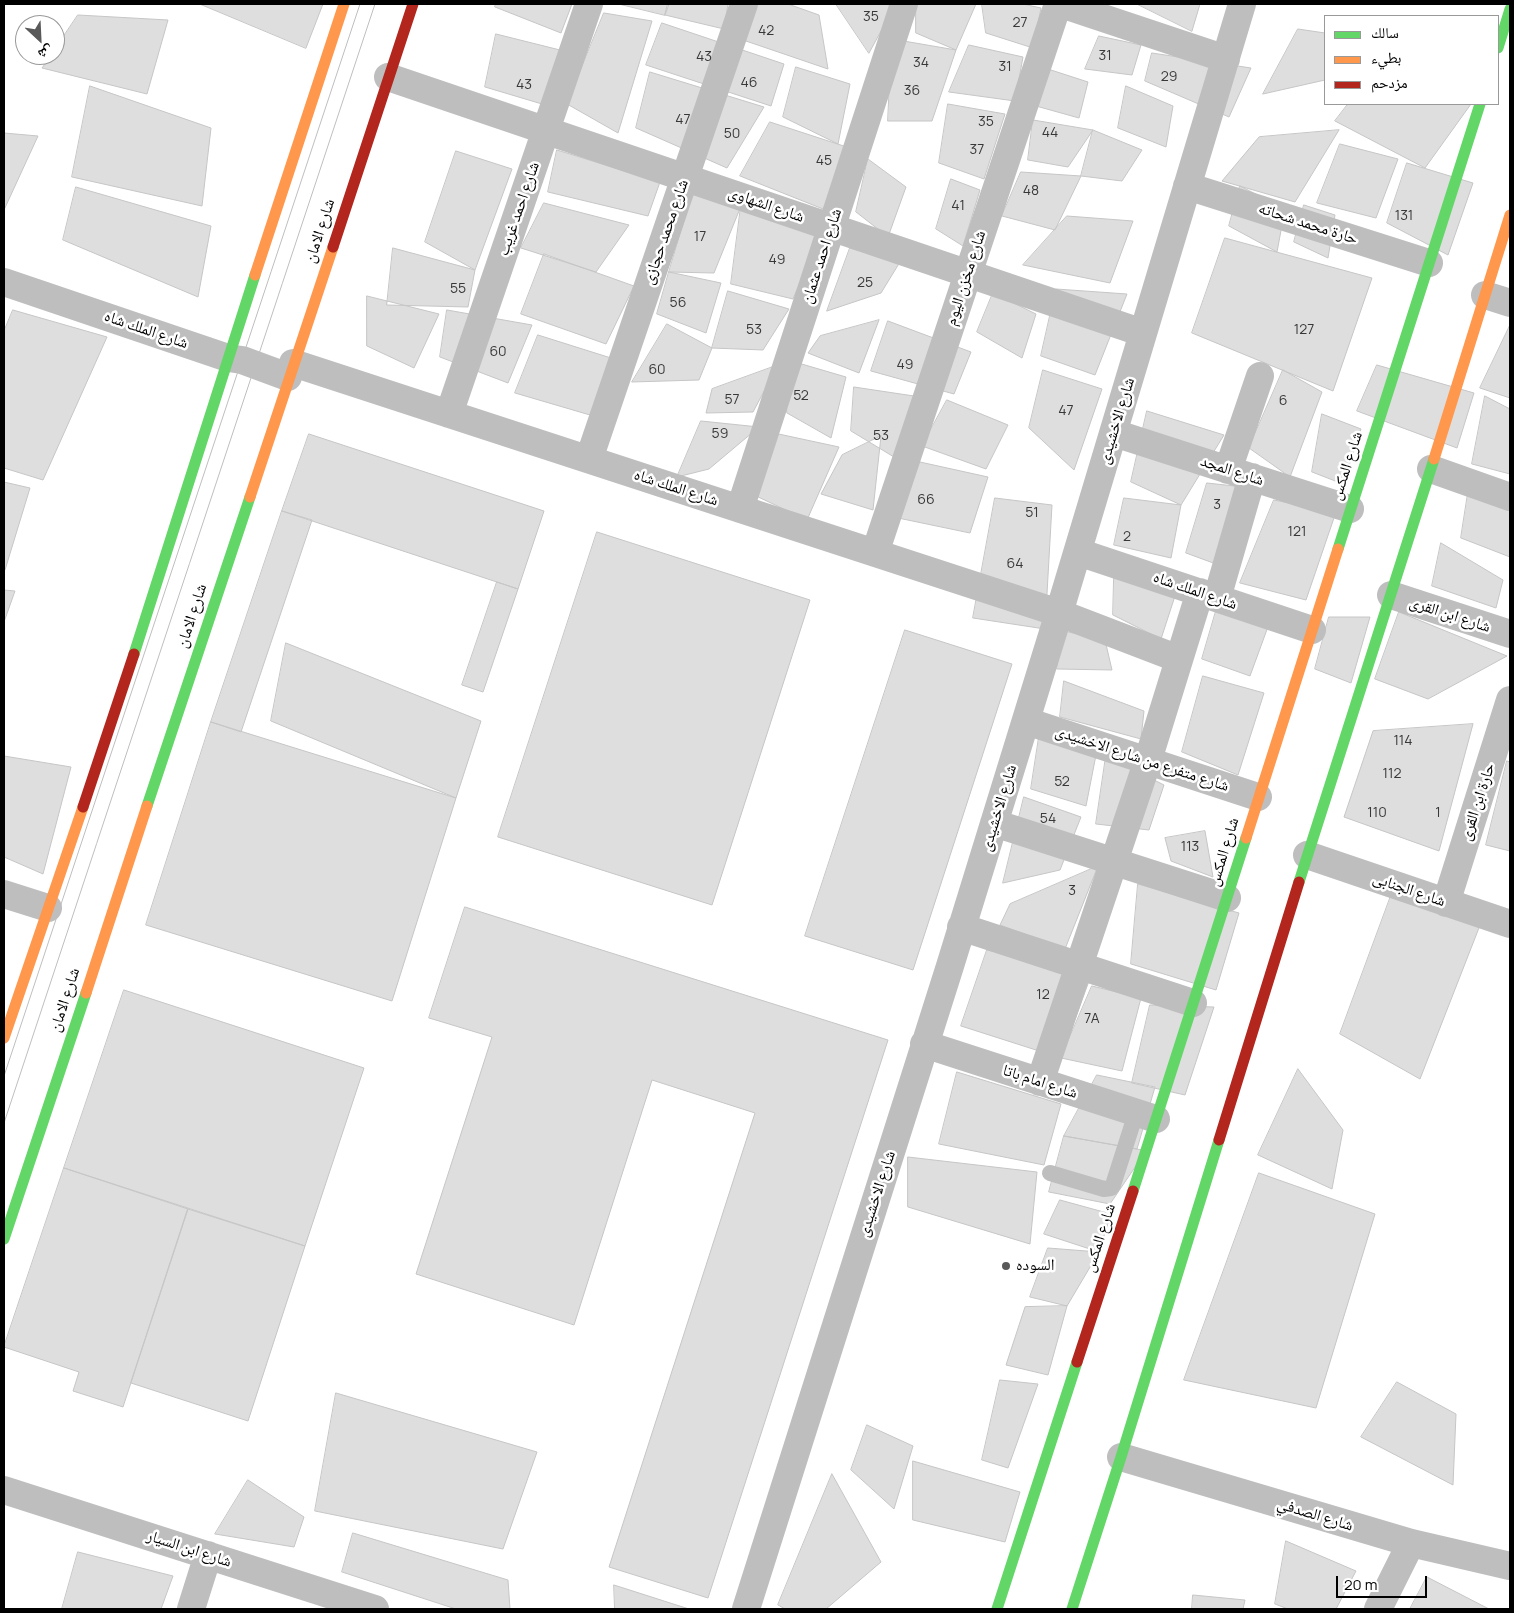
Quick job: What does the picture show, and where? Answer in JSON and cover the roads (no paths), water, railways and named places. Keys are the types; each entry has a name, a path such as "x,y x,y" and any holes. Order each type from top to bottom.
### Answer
{"main road":[{"path":"4,1038 138,643 228,358 344,4"},
{"name":"شارع الامان","path":"4,1239 413,4"},
{"path":"1499,45 1510,9"},
{"name":"شارع المكس","path":"997,1609 1146,1116 1193,1003 1480,105"},
{"path":"1072,1609 1121,1457 1307,855 1510,215"}],"street":[{"name":"شارع احمد غريب","path":"449,414 588,4"},
{"name":"شارع محمد حجازى","path":"589,460 744,4"},
{"name":"شارع احمد عثمان","path":"740,508 904,4"},
{"path":"1059,4 1226,59"},
{"name":"شارع مخزن اليوم","path":"875,553 1059,4"},
{"name":"شارع الاخشيدى","path":"746,1609 1026,721 1242,4"},
{"name":"شارع الشهاوى","path":"388,77 1144,332"},
{"name":"حارة محمد شحاته","path":"1187,186 1429,263"},
{"name":"شارع الملك شاه","path":"4,282 228,358 291,370 449,414 1059,613 1179,659"},
{"path":"1485,294 1510,303"},
{"path":"1040,1082 1148,760 1179,659 1208,595 1240,473 1260,376"},
{"name":"شارع المجد","path":"1114,433 1350,509"},
{"path":"1431,469 1510,497"},
{"name":"شارع الملك شاه","path":"1078,552 1312,630"},
{"name":"شارع ابن القرى","path":"1391,595 1510,634"},
{"name":"حارة ابن القرى","path":"1446,903 1510,700"},
{"name":"شارع متفرع من شارع الاخشيدى","path":"1026,721 1258,797"},
{"path":"994,823 1227,898"},
{"name":"شارع الجنابى","path":"1307,855 1510,924"},
{"path":"4,894 48,908"},
{"path":"961,927 1193,1003"},
{"name":"شارع امام باتا","path":"924,1044 1146,1116"},
{"name":"شارع الصدفي","path":"1121,1457 1411,1543 1510,1566"},
{"name":"شارع ابن السيار","path":"4,1490 208,1555 330,1602 375,1609"},
{"path":"1378,1609 1411,1543"},
{"path":"191,1609 208,1555"}],"lane":[{"path":"1050,1173 1104,1188 1111,1188 1146,1116"}],"tram line":[{"path":"4,1076 360,4"},
{"path":"4,1123 375,4"}],"place":[{"name":"السوده","path":"1006,1266"}]}
